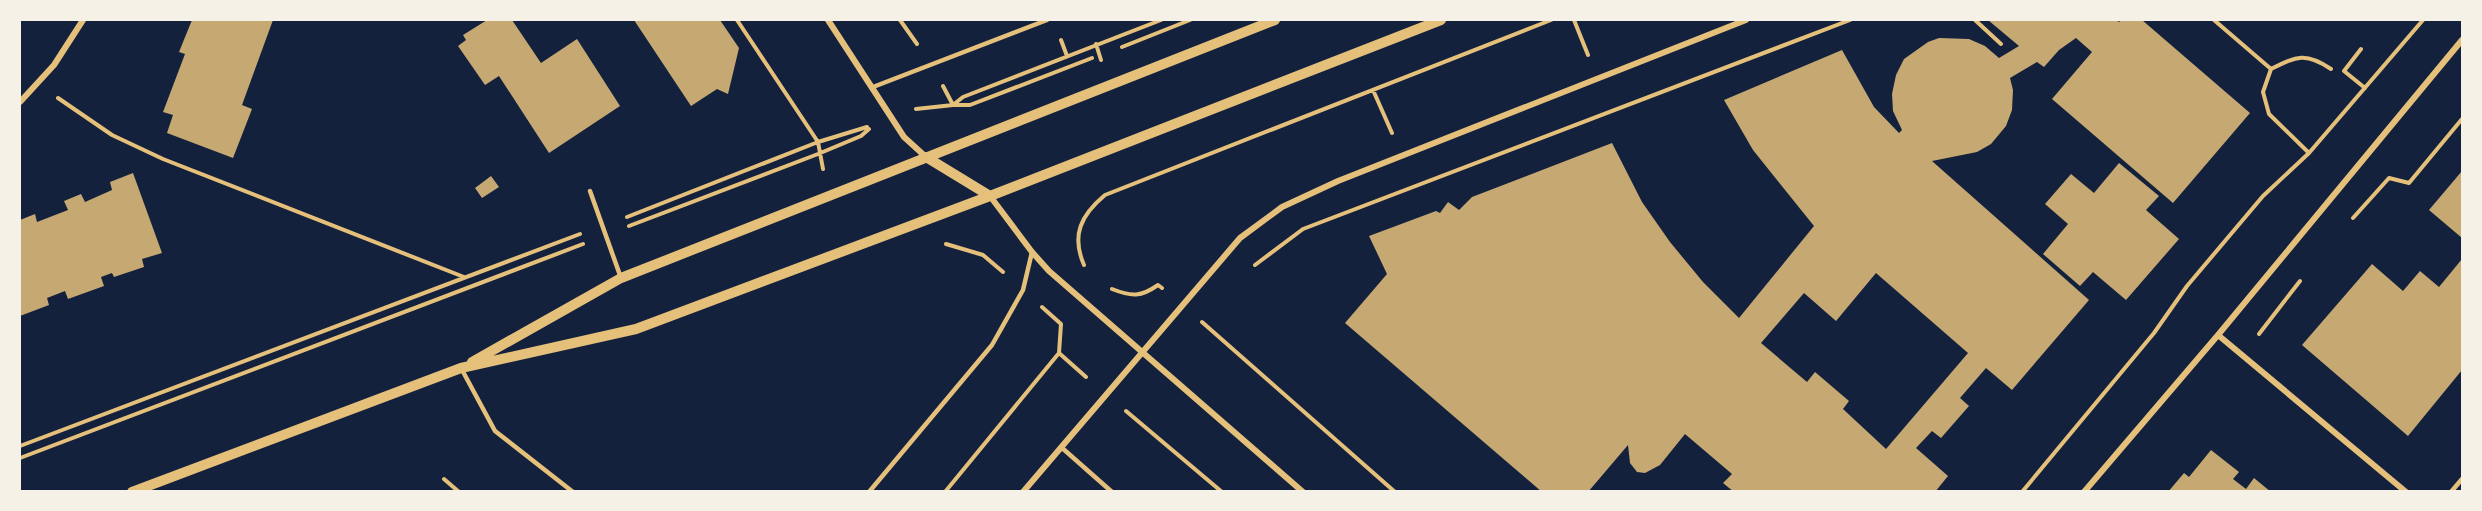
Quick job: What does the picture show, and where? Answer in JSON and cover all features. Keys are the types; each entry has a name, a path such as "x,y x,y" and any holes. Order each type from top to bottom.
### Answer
{"street":[{"path":"20,102 38,84 64,51 83,20"},
{"path":"828,20 904,137 926,157 990,196 1032,252 1066,285 1303,492"},
{"path":"461,368 621,278 1275,20"},
{"path":"132,492 461,368 636,328 990,196 1441,20"},
{"path":"1023,492 1240,238 1282,207 1402,154 1598,80 1746,20"},
{"path":"2084,492 2218,335 2463,40"},
{"path":"2218,335 2406,492"}],"lane":[{"path":"873,87 1047,20"},
{"path":"590,191 621,278"},
{"path":"869,492 992,345 1023,290 1032,252"},
{"path":"461,368 495,431 573,492"},
{"path":"1061,447 1112,492"},
{"path":"2451,492 2463,478"}],"path":[{"path":"737,20 815,137"},
{"path":"1119,48 1190,20"},
{"path":"1091,272 1084,266 1078,252 1077,235 1088,213 1106,195 1551,20"},
{"path":"1574,20 1598,80"},
{"path":"1254,266 1303,229 1850,20"},
{"path":"1975,20 2001,44"},
{"path":"2214,20 2271,69"},
{"path":"2022,492 2154,333 2210,259 2263,196 2309,153 2423,20"},
{"path":"2361,49 2344,71 2365,88"},
{"path":"953,105 970,105 1110,51"},
{"path":"2309,153 2269,114 2263,92 2271,69 2296,56 2316,59 2331,69"},
{"path":"38,84 112,135 137,147 465,277"},
{"path":"1373,90 1402,154"},
{"path":"2345,226 2389,178 2409,183 2463,119"},
{"path":"20,458 829,149 861,136 872,126"},
{"path":"2242,355 2303,277"},
{"path":"1104,283 1128,295 1144,295 1158,285"},
{"path":"1209,314 1202,322 1395,492"},
{"path":"945,492 1059,353"},
{"path":"444,479 459,492"}],"building":[{"path":"192,20 273,20 242,105 252,109 233,158 167,133 173,115 163,112 185,54 179,52"},
{"path":"487,20 512,20 541,63 577,39 620,106 549,153 499,76 485,85 458,46 466,40 463,35"},
{"path":"634,20 720,20 739,48 728,94 717,89 691,106"},
{"path":"1988,20 2116,20 2119,22 2121,20 2142,20 2250,113 2173,203 2052,99 2092,52 2076,38 2059,50 2044,67 2037,62 2010,78 2013,90 2012,110 2006,126 1991,144 1977,152 1932,161 2089,300 2012,390 1986,368 1960,398 1969,406 1941,438 1932,431 1916,448 1948,476 1935,492 1734,492 1723,483 1732,474 1685,434 1660,465 1645,473 1637,472 1630,463 1628,445 1588,492 1542,492 1345,323 1387,274 1369,236 1436,211 1440,213 1448,202 1459,210 1472,197 1612,143 1642,202 1670,242 1703,282 1739,318 1814,226 1753,150 1724,100 1842,50 1874,107 1899,133 1902,130 1893,111 1892,94 1896,75 1904,59 1928,42 1939,38 1969,39 1985,46 1999,58 2019,46","holes":["1876,273 1968,353 1886,449 1843,409 1849,401 1815,372 1807,382 1761,343 1804,293 1836,321"]},
{"path":"2119,163 2159,196 2146,210 2179,239 2126,300 2093,272 2080,286 2043,254 2068,224 2045,204 2071,174 2094,193"},
{"path":"2462,171 2462,238 2429,210"},
{"path":"133,173 162,253 142,259 144,267 114,277 112,273 101,277 104,286 68,299 65,291 47,298 49,305 20,316 20,220 35,214 37,222 68,210 64,201 81,194 85,202 112,190 110,182"},
{"path":"491,176 499,187 482,198 475,188"},
{"path":"2462,259 2462,370 2408,436 2302,345 2372,264 2403,291 2420,271 2439,287"},
{"path":"2211,450 2239,472 2233,479 2246,489 2254,478 2271,492 2168,492 2184,473 2189,477"}]}
